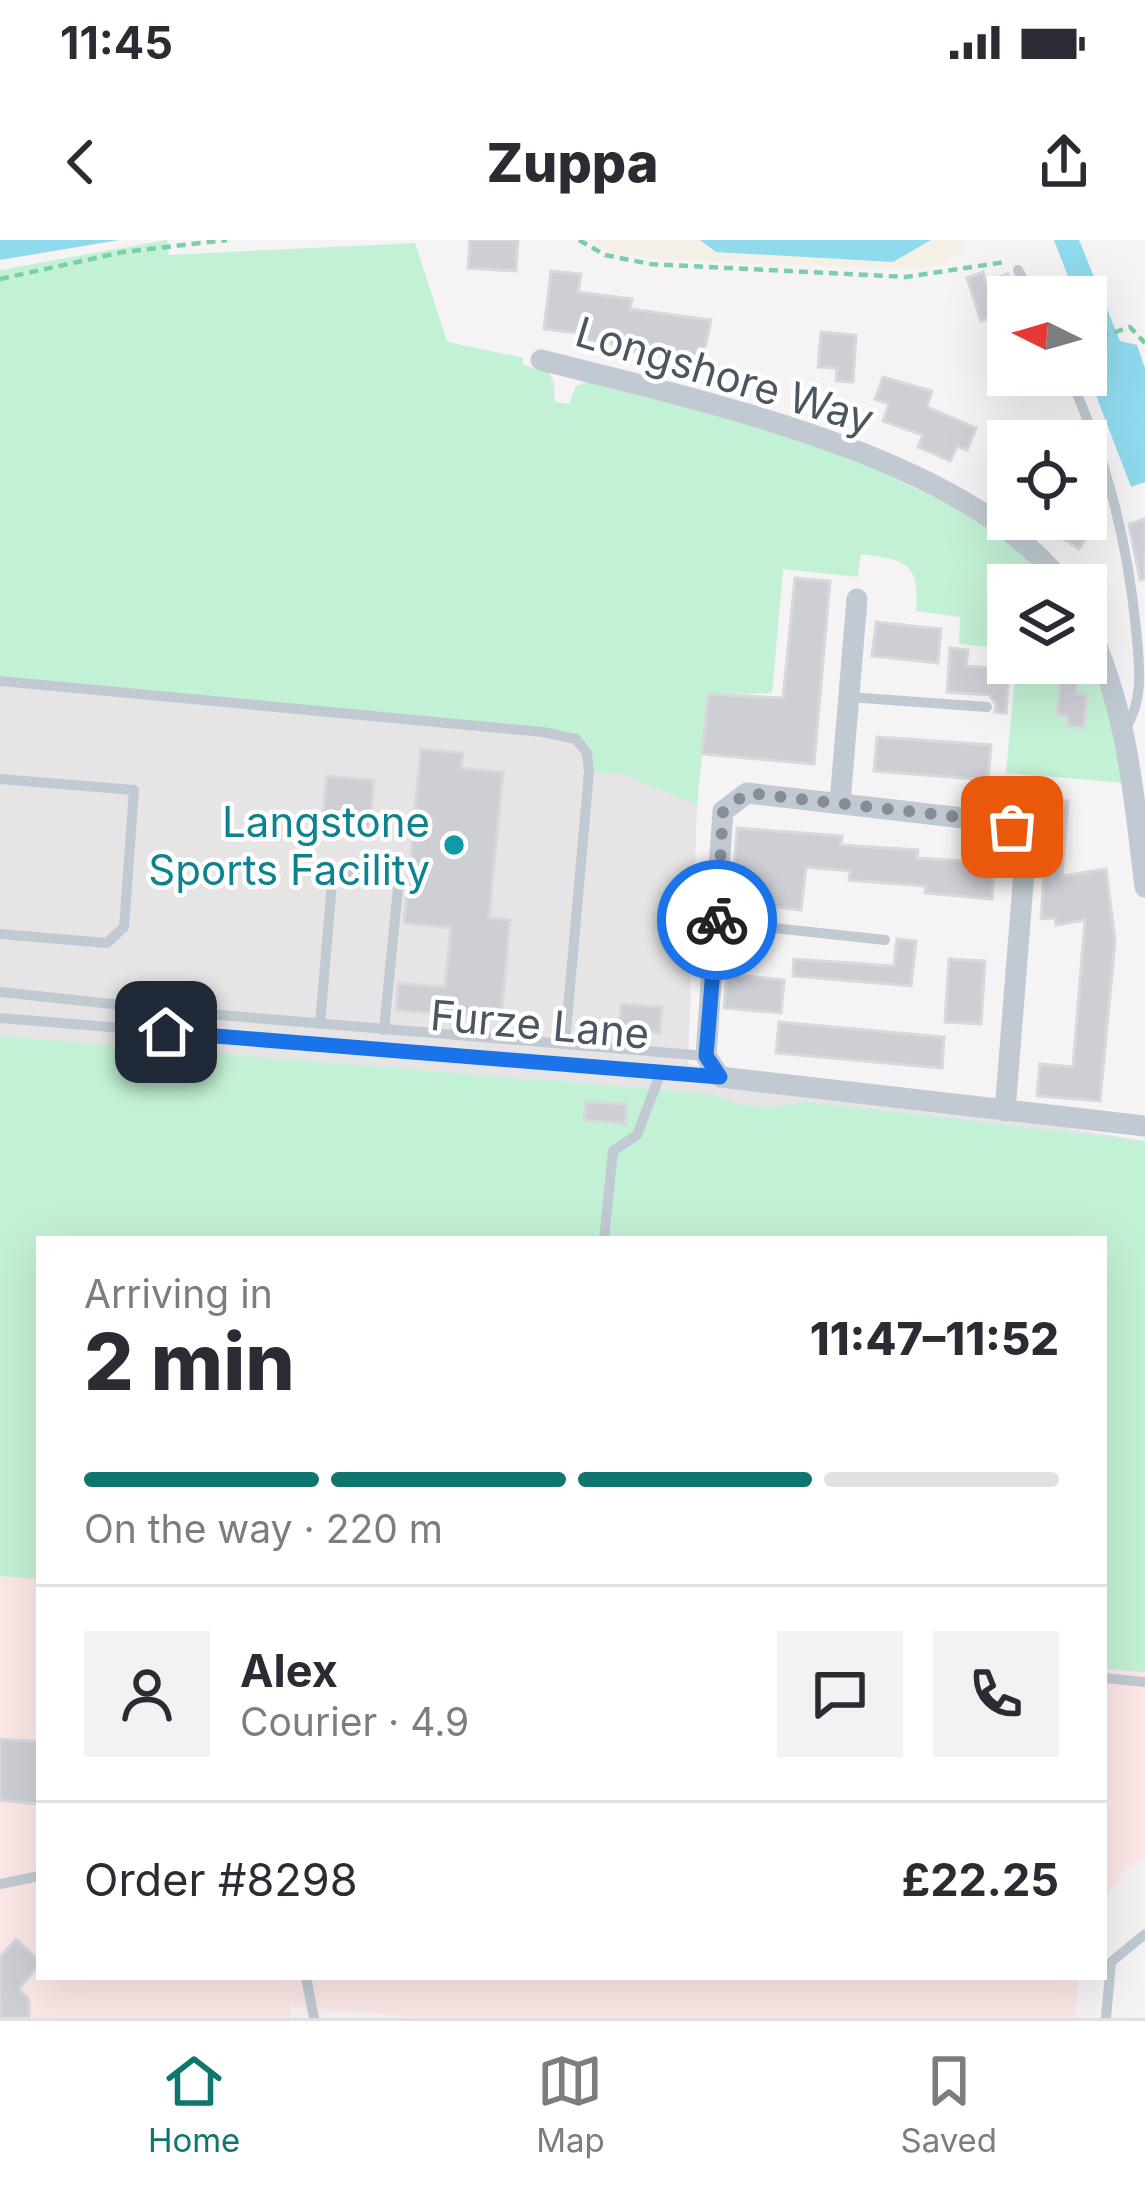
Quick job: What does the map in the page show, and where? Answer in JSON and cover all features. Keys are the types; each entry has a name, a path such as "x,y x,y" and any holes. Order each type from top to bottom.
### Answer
{"street":[{"name":"Longshore Way","path":"541,360 741,412 884,464 955,497 1046,564"},
{"path":"840,802 857,599"},
{"path":"1107,671 1125,729 1140,808 1145,887"},
{"path":"720,1077 706,1056 723,811 747,793 840,802 998,822 1012,827 1023,842 1005,1112"},
{"name":"Furze Lane","path":"720,1077 1145,1126"}],"lane":[{"path":"1018,270 1021,276"},
{"path":"1078,396 1117,503 1129,564 1140,675 1138,704 1125,729"},
{"path":"0,681 576,739 587,753 589,772 566,1043"},
{"path":"849,697 987,707"},
{"path":"0,779 134,790 124,927 107,943 0,934"},
{"path":"320,1024 333,872 399,878 383,1030"},
{"path":"717,922 885,940"},
{"path":"0,992 706,1056"},
{"name":"Furze Lane","path":"0,1018 720,1077"},
{"path":"604,1236 613,1151 637,1135 661,1072"},
{"path":"1107,1678 1145,1682"},
{"path":"0,1884 36,1877"},
{"path":"1106,2018 1111,1962 1145,1934"},
{"path":"307,1980 314,2018"}],"path":[{"path":"0,280 124,252 227,240"},
{"path":"579,240 605,255 650,264 906,277 999,262 1018,270"},
{"path":"1107,334 1130,328 1145,343"}],"shaded area":[{"path":"415,243 447,342 523,358 523,365 544,370 554,380 555,402 569,404 576,386 783,568 772,693 708,694 697,805 688,1064 1145,1141 1145,1672 1107,1669 1107,1236 36,1236 36,1579 0,1576 0,377"},
{"path":"0,1576 36,1579 36,1980 1079,1980 1075,2018 423,2018 290,2006 290,2018 0,2018"},
{"path":"1107,1669 1145,1672 1145,1858 1126,1869 1107,1895"}],"green space":[{"path":"167,240 169,255 415,243 447,342 523,358 523,365 550,373 555,402 569,404 576,386 592,380 799,438 971,515 987,526 987,540 1008,540 1034,564 987,564 987,647 959,644 960,617 916,611 912,573 899,562 861,554 858,577 783,569 772,693 708,694 697,805 626,775 589,772 576,739 0,681 0,270"},
{"path":"1014,684 1101,684 1124,783 1006,773"},
{"path":"0,1036 712,1094 758,1107 806,1102 1145,1141 1145,1672 1107,1669 1107,1236 36,1236 36,1579 0,1576"}],"sand":[{"path":"589,240 962,240 965,249 940,264 919,269 651,259 608,252"}],"water":[{"path":"0,240 119,240 0,260"},
{"path":"700,240 931,240 893,262 716,252"},
{"path":"1054,240 1079,240 1094,276 1068,276"},
{"path":"1107,309 1120,341 1137,345 1145,368 1145,482 1131,487 1096,396 1107,396"}],"building":[{"path":"470,240 518,240 516,271 468,268"},
{"path":"551,271 581,274 578,292 632,299 630,309 711,320 701,367 674,364 675,357 628,351 628,346 585,340 586,334 544,329"},
{"path":"983,272 987,319 981,321 967,278"},
{"path":"821,332 856,335 853,382 836,381 837,368 818,367"},
{"path":"883,377 932,391 927,407 976,428 967,450 957,446 950,461 918,447 923,435 883,421 889,404 875,399"},
{"path":"1145,519 1145,579 1140,580 1129,524"},
{"path":"795,578 830,581 814,764 702,754 708,694 783,698"},
{"path":"876,622 941,629 938,663 872,656"},
{"path":"950,648 968,650 966,666 987,667 987,684 1008,684 1006,713 995,712 996,704 989,695 947,692"},
{"path":"1060,684 1077,684 1076,694 1087,695 1084,728 1067,726 1068,716 1057,715"},
{"path":"877,737 991,745 988,780 874,771"},
{"name":"Langstone Sports Facility","path":"421,749 463,753 461,768 503,772 489,918 510,920 501,1020 396,1010 398,983 445,987 451,928 404,923"},
{"path":"327,776 374,780 370,827 322,823"},
{"path":"1049,801 1068,801 1062,876 1106,869 1115,941 1100,1101 1037,1096 1040,1064 1073,1067 1085,920 1056,925 1055,918 1041,919"},
{"path":"737,828 842,836 841,845 918,850 917,858 994,863 992,899 925,893 926,886 849,880 850,871 806,867 801,910 732,902"},
{"path":"897,939 916,941 911,986 793,976 794,959 894,966"},
{"path":"949,959 985,961 981,1024 945,1022"},
{"path":"727,974 784,980 781,1013 724,1008"},
{"path":"621,1004 662,1007 660,1033 619,1029"},
{"path":"779,1022 944,1037 942,1068 776,1053"},
{"path":"586,1102 627,1104 625,1124 584,1120"},
{"path":"0,1739 36,1742 36,1804 0,1800"},
{"path":"16,1939 36,1957 36,1969 19,1989 29,2000 29,2018 0,2018 0,1957"}],"way so far":[{"path":"717,920 723,811 747,793 1012,827"}],"place":[{"name":"Langstone Sports Facility","path":"454,845"}],"route":[{"path":"166,1032 720,1077 706,1056 717,920"}]}
